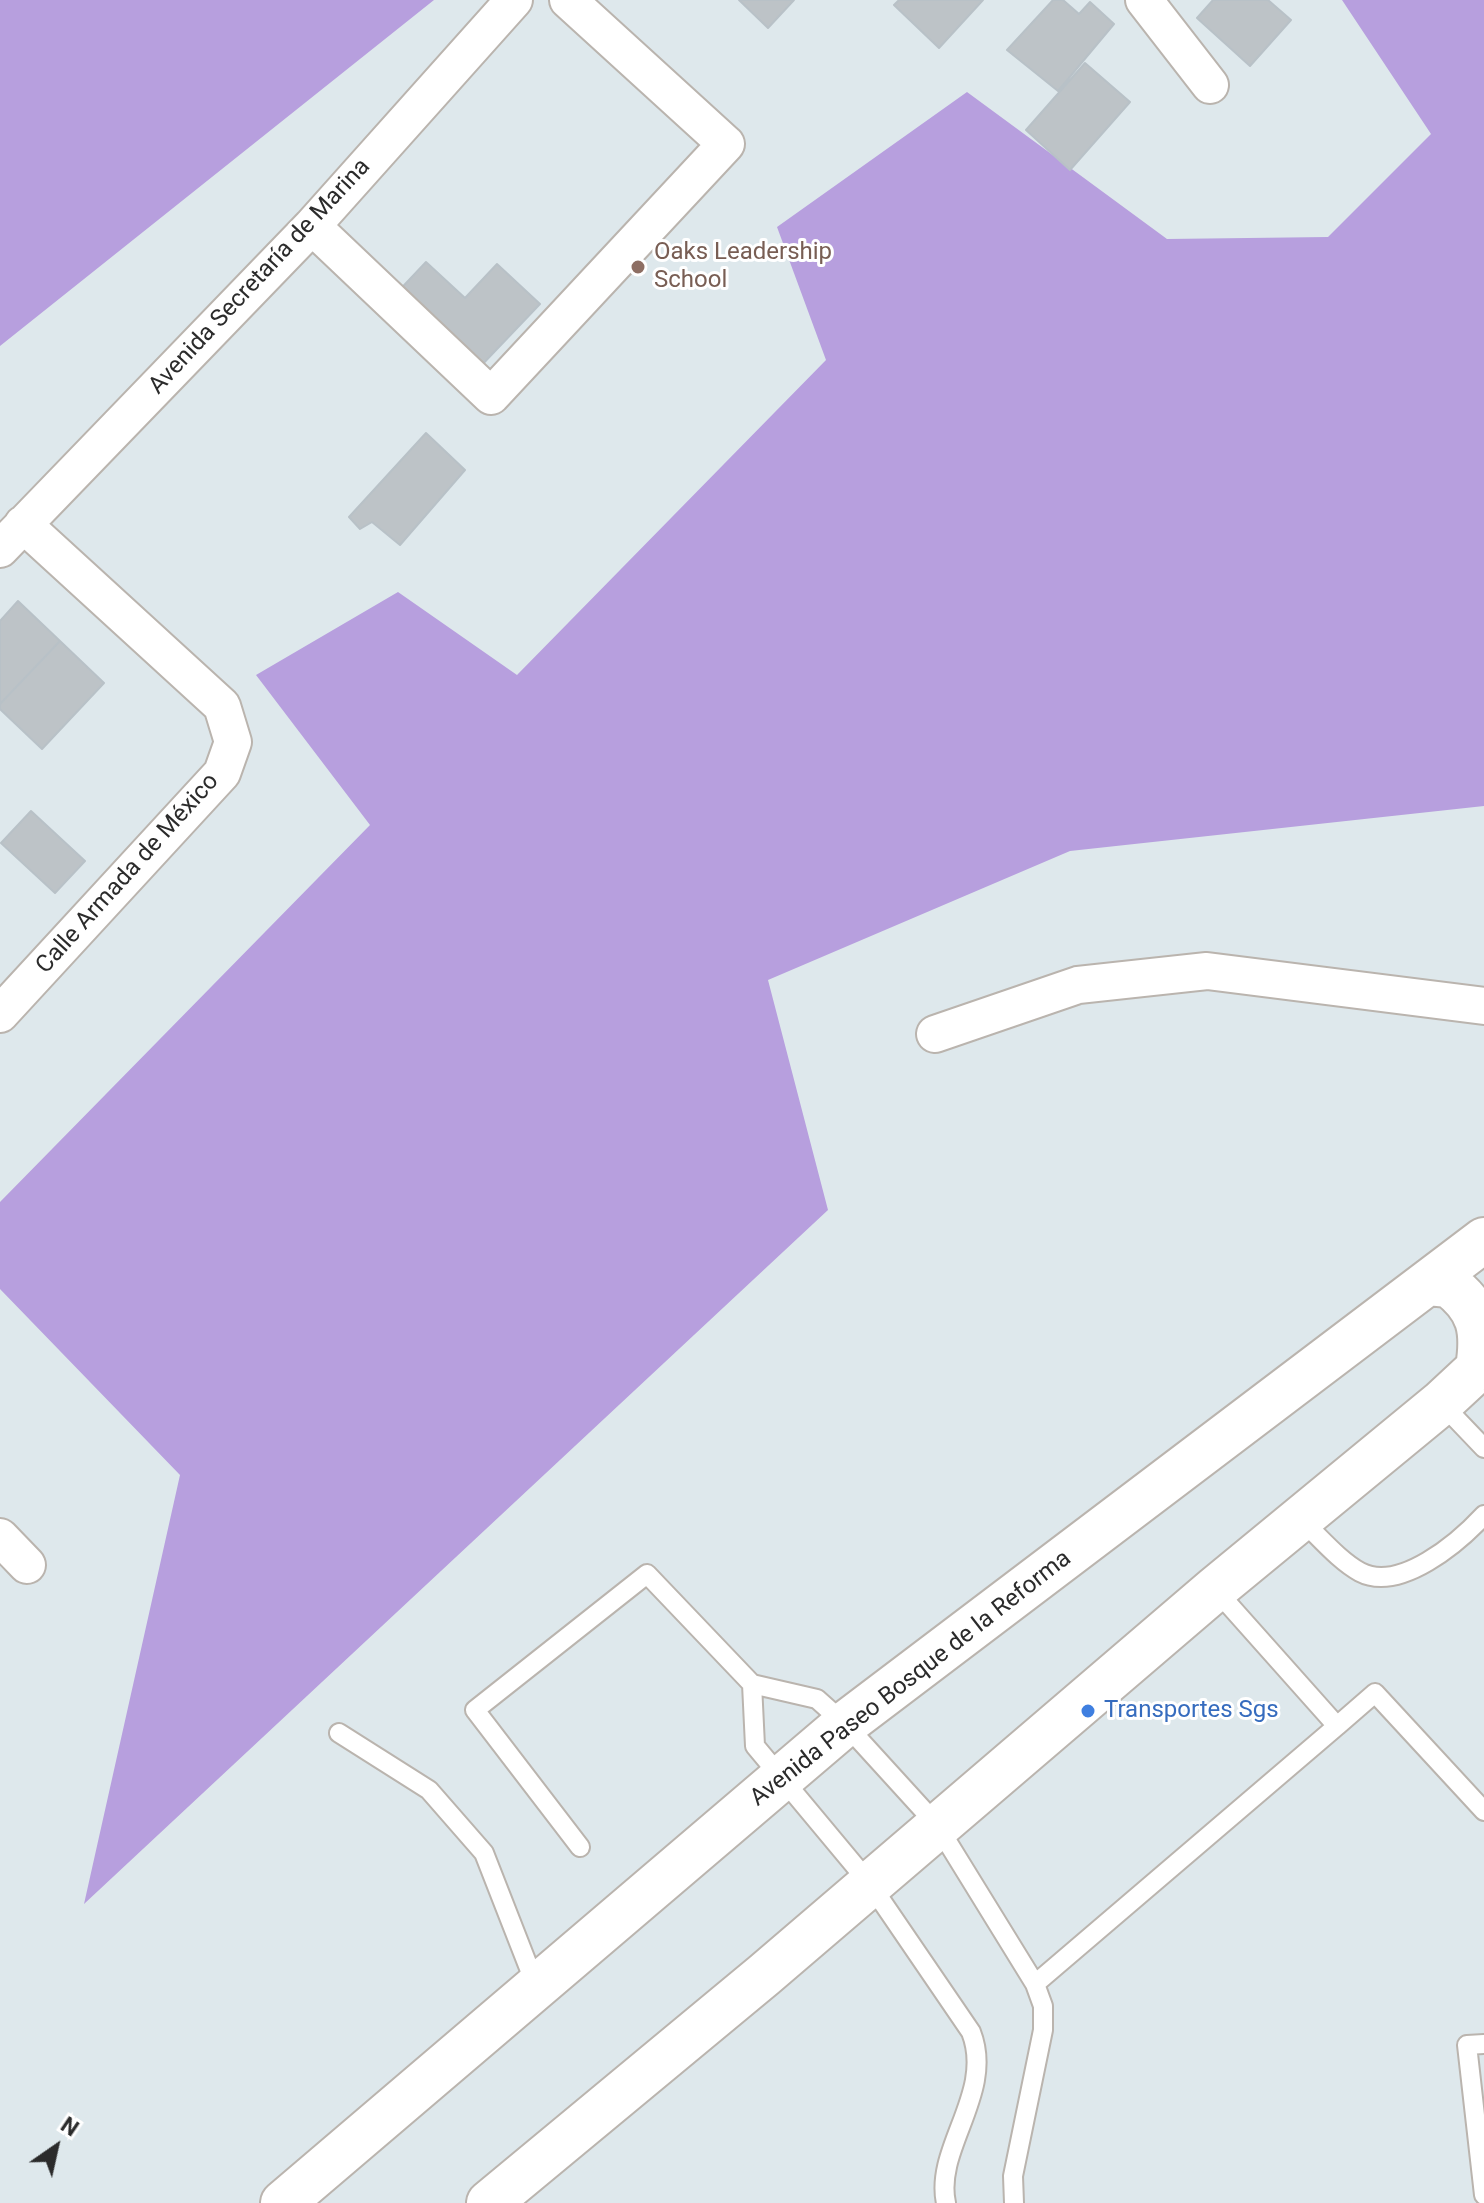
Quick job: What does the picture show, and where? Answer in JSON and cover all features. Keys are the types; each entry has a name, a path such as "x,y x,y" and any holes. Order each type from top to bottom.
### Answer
{"main road":[{"name":"Avenida Paseo Bosque de la Reforma","path":"283,2203 845,1724 1484,1240"},
{"path":"489,2203 870,1884 1299,1518 1441,1403 1481,1365 1483,1341 1476,1314 1449,1285 1428,1283"}],"street":[{"name":"Avenida Secretaría de Marina","path":"12,537 312,226 514,0"},
{"path":"312,226 491,396 726,144 568,0"},
{"path":"1144,0 1210,85"},
{"name":"Calle Armada de México","path":"0,1014 222,773 233,742 222,706 12,537"},
{"path":"935,1034 1078,985 1207,971 1484,1006"},
{"path":"0,1537 27,1565"}],"lane":[{"path":"1441,1403 1484,1448"},
{"path":"1299,1518 1362,1573 1404,1575 1433,1558 1484,1515"},
{"path":"580,1847 475,1710 647,1574 752,1684 817,1699 845,1724 937,1825 1035,1984 1043,2006 1043,2030 1013,2176 1014,2203"},
{"path":"1215,1589 1337,1726"},
{"path":"752,1684 755,1746 870,1884 971,2032 979,2051 978,2071 948,2170 946,2203"},
{"path":"1035,1984 1375,1693 1484,1811"},
{"path":"339,1733 429,1790 484,1853 536,1986"},
{"path":"1484,2044 1467,2045 1484,2195"}],"shaded area":[{"path":"0,0 434,0 0,346"},
{"path":"1342,0 1484,0 1484,806 1070,851 768,980 828,1210 84,1904 180,1475 0,1289 0,1202 370,825 256,675 398,592 517,675 826,360 777,227 967,92 1167,239 1328,237 1431,134"}],"building":[{"path":"739,0 794,0 768,28"},
{"path":"899,0 983,0 939,48 894,5"},
{"path":"1053,0 1063,0 1079,14 1090,2 1114,24 1058,91 1007,50"},
{"path":"1213,0 1268,0 1291,20 1250,66 1197,18"},
{"path":"1085,63 1130,102 1070,170 1026,130"},
{"path":"426,262 465,298 497,264 540,304 477,370 391,299"},
{"path":"426,433 465,470 400,545 372,522 360,529 349,517"},
{"path":"18,601 60,641 0,704 0,621"},
{"path":"60,641 104,683 42,749 0,709 0,704"},
{"path":"31,811 85,861 55,893 1,843"}],"place":[{"name":"Oaks Leadership School","path":"638,267"},
{"name":"Transportes Sgs","path":"1088,1711"}]}
